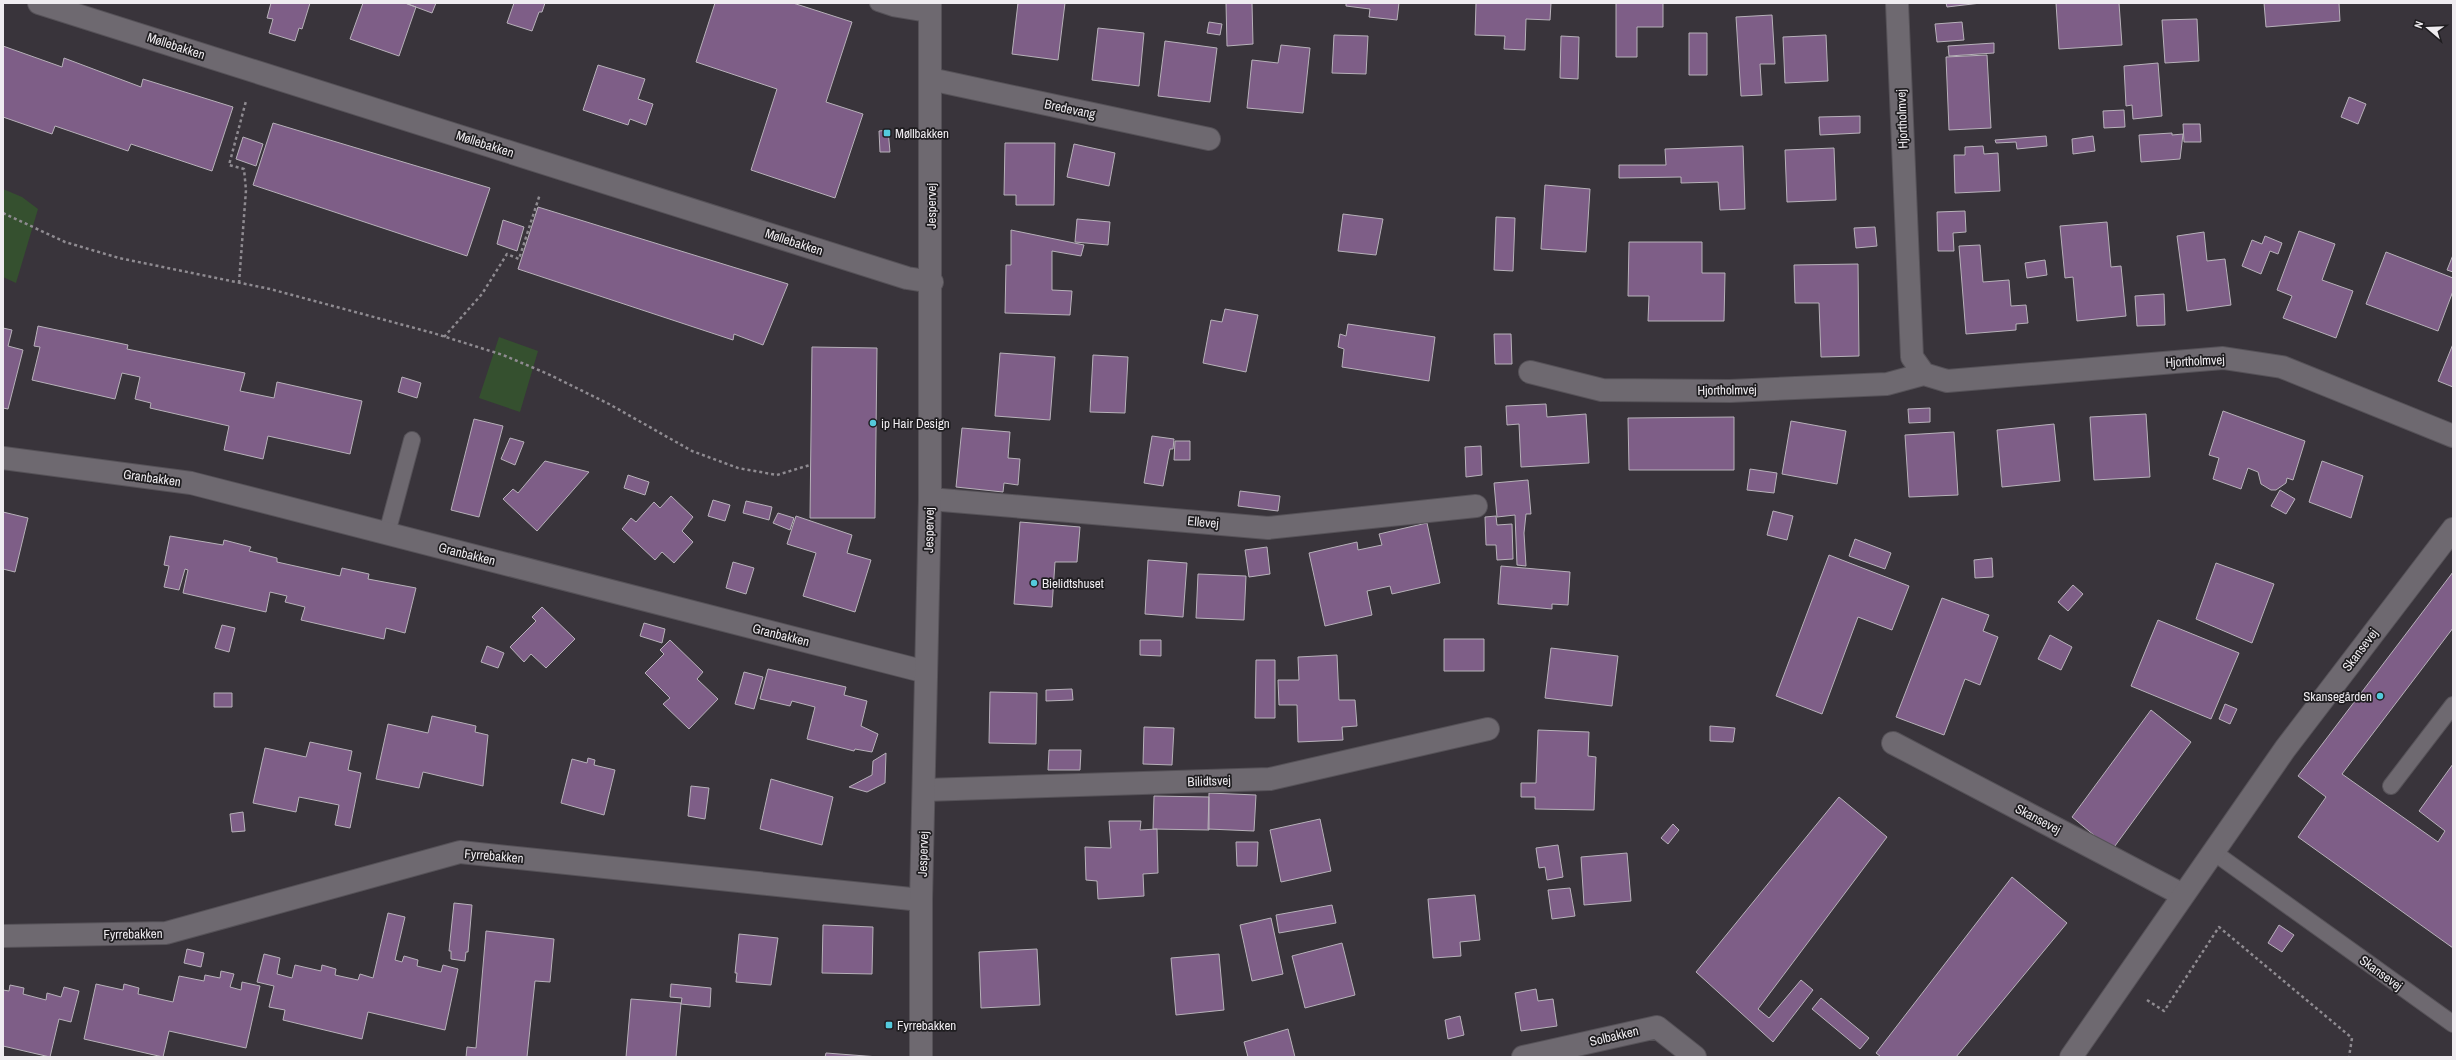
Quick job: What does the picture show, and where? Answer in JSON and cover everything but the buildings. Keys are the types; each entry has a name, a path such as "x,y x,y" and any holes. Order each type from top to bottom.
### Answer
{"street":[{"name":"Møllebakken","path":"39,3 907,278 932,282"},
{"name":"Hjortholmvej","path":"1898,3 1912,357 1924,374"},
{"name":"Jespervej","path":"921,1057 921,900 925,790 932,282 930,8"},
{"name":"Bredevang","path":"930,79 1209,139"},
{"name":"Hjortholmvej","path":"1530,372 1602,390 1730,391 1887,384 1924,374 1947,381 2223,358 2282,367 2453,436"},
{"name":"Granbakken","path":"3,458 190,483 926,672"},
{"name":"Ellevej","path":"930,499 1268,528 1476,506"},
{"name":"Skansevej","path":"2071,1057 2182,894 2285,749 2453,529"},
{"name":"Bilidtsvej","path":"925,790 1270,779 1488,729"},
{"name":"Skansevej","path":"1893,743 2182,894"},
{"name":"Fyrrebakken","path":"3,936 166,933 460,852 921,900"},
{"name":"Solbakken","path":"1523,1057 1657,1027 1695,1057"}],"lane":[{"path":"878,3 893,8 930,8"},
{"path":"387,533 412,440"},
{"path":"2391,786 2453,705"},
{"name":"Skansevej","path":"2212,851 2453,1024"}],"path":[{"path":"239,283 246,190 244,169 229,165 256,72"},
{"path":"444,336 482,294 507,254 518,259 550,165"},
{"path":"3,213 65,242 111,256 270,289 444,336 503,355 548,374 609,404 692,451 738,468 777,475 810,465"},
{"path":"2122,984 2164,1011 2219,927 2352,1038 2349,1057"}],"green space":[{"path":"3,189 22,197 38,209 16,283 3,277"},
{"path":"499,337 538,351 520,412 479,398"}],"place":[{"name":"Møllbakken","path":"887,133"},
{"name":"ip Hair Design","path":"873,423"},
{"name":"Bielidtshuset","path":"1034,583"},
{"name":"Skansegården","path":"2380,696"},
{"name":"Fyrrebakken","path":"889,1025"}]}
